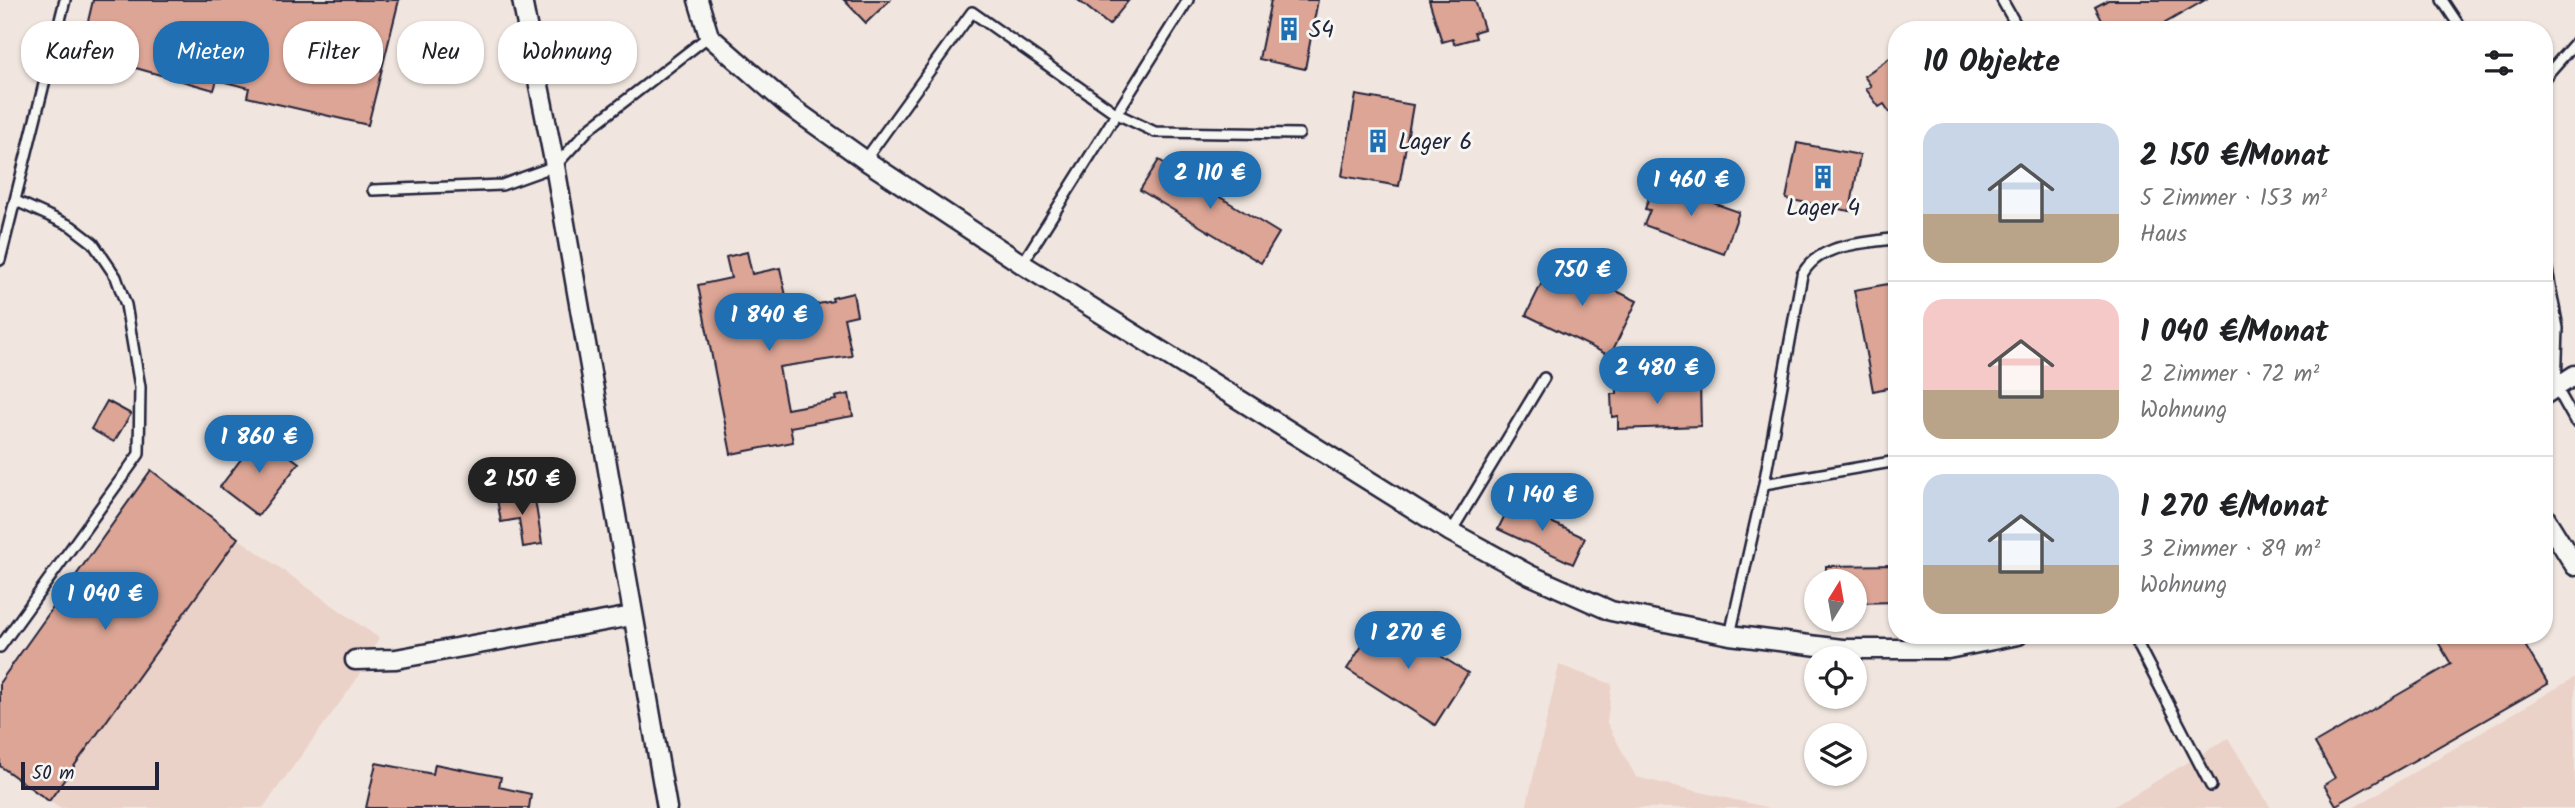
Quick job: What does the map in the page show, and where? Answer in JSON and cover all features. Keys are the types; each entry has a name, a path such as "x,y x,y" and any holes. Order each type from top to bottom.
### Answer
{"street":[{"path":"522,0 555,166 667,808"},
{"path":"698,0 709,36 788,105 865,160 1022,264 1451,532 1530,575 1611,611 1730,635 1842,649 1948,649 1973,644"},
{"path":"2553,389 2575,375"},
{"path":"2553,531 2575,566"},
{"path":"355,660 396,659 632,616"}],"lane":[{"path":"0,260 65,0"},
{"path":"1022,264 1188,0"},
{"path":"2002,0 2014,21"},
{"path":"2442,0 2456,21"},
{"path":"865,160 972,12 1117,114 1155,132 1299,134"},
{"path":"373,190 502,185 555,166 590,128 709,36"},
{"path":"2553,68 2575,43"},
{"path":"0,648 139,454 140,387 125,305 116,277 93,243 71,226 16,201"},
{"path":"1730,635 1764,484 1800,283 1806,268 1825,252 1888,240"},
{"path":"2553,302 2558,328 2553,367"},
{"path":"1451,532 1544,378"},
{"path":"2553,395 2575,421"},
{"path":"1764,484 1888,463"},
{"path":"2138,644 2211,786"}],"shaded area":[{"path":"238,538 379,638 355,682 263,808 59,808 49,801"},
{"path":"1559,665 1612,684 1607,723 1636,777 1770,808 1526,808"},
{"path":"2575,677 2575,808 2353,808"},
{"path":"2228,738 2271,808 2111,808 2138,792"}],"building":[{"path":"93,0 399,0 383,65 383,21 283,21 283,84 378,84 368,125 247,97 249,88 233,84 269,84 269,21 153,21 153,73 139,69 139,21 88,21"},
{"path":"844,0 890,0 866,23"},
{"path":"1078,0 1129,0 1109,25"},
{"name":"S4","path":"1271,0 1318,0 1305,69 1259,59"},
{"path":"1429,0 1475,0 1484,29 1474,32 1476,38 1454,44 1453,39 1442,42"},
{"path":"2108,0 2205,0 2169,21 2102,21 2095,7"},
{"path":"1888,59 1888,110 1884,104 1879,107 1866,89 1871,86 1864,76"},
{"path":"193,84 216,84 214,90"},
{"name":"Lager 6","path":"1356,95 1413,105 1399,186 1342,176"},
{"name":"Lager 4","path":"1797,143 1860,155 1850,211 1786,199"},
{"path":"1159,160 1279,233 1261,263 1140,190"},
{"path":"1660,184 1739,212 1724,254 1644,225 1650,210 1645,209 1652,189 1657,191"},
{"path":"747,252 752,274 780,268 789,310 833,301 832,298 853,293 857,315 844,318 852,356 779,367 787,409 836,400 835,397 849,394 853,416 790,427 793,442 731,454 698,285 731,278 726,257"},
{"path":"1553,260 1637,301 1610,356 1526,315"},
{"path":"1888,284 1888,388 1873,391 1854,290"},
{"path":"1700,383 1701,426 1618,429 1618,416 1612,417 1611,394 1617,394 1617,386"},
{"path":"107,401 131,414 114,442 91,429"},
{"path":"260,434 299,463 258,516 220,487"},
{"path":"151,470 238,538 49,801 0,766 0,682"},
{"path":"534,493 542,544 523,547 519,519 501,522 497,499"},
{"path":"1511,503 1585,538 1573,564 1498,529"},
{"path":"1888,565 1888,602 1867,603 1867,569 1826,569 1826,566"},
{"path":"1380,618 1468,673 1435,725 1347,669"},
{"path":"2439,644 2524,644 2548,684 2336,805 2324,785 2335,778 2315,743 2451,664"},
{"path":"376,763 433,774 435,764 501,777 499,787 531,794 529,808 366,808"}],"place":[{"name":"S4","path":"1289,29"},
{"name":"Lager 6","path":"1378,141"},
{"name":"Lager 4","path":"1823,177"}]}
